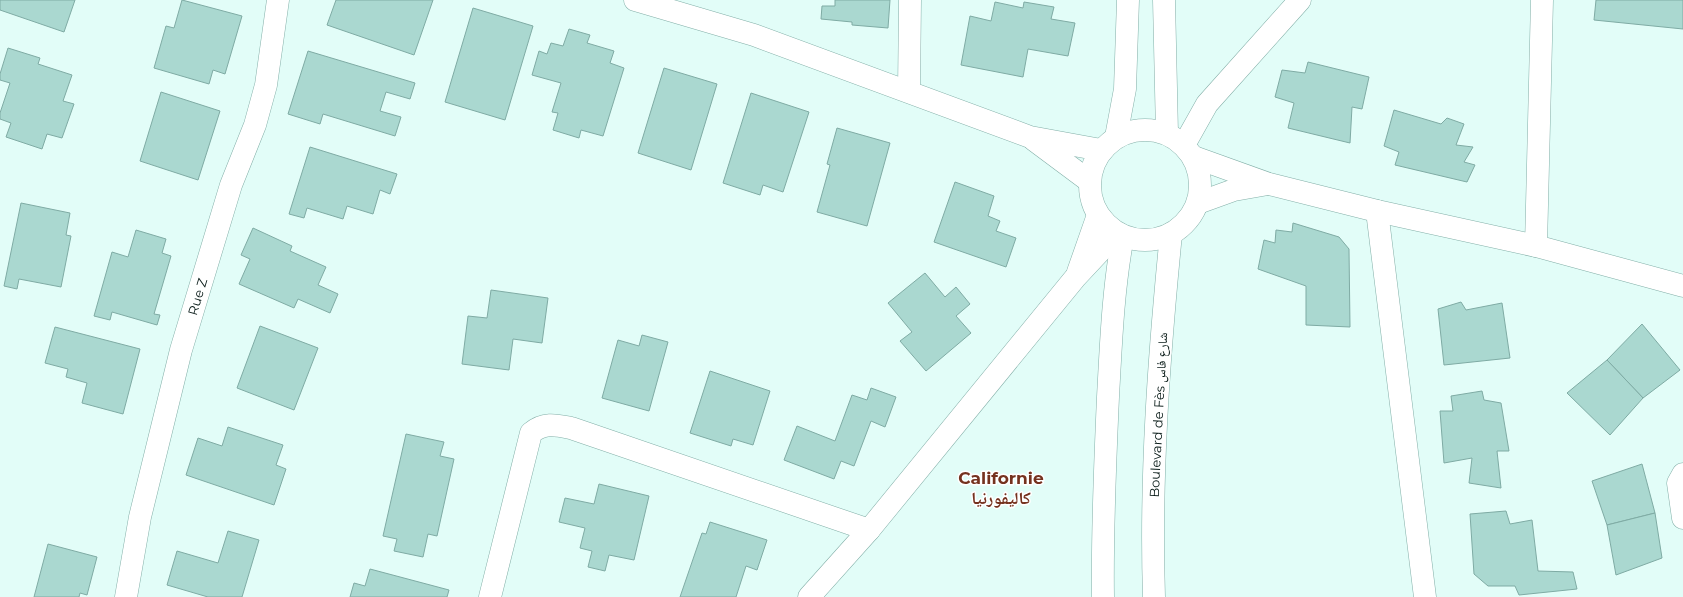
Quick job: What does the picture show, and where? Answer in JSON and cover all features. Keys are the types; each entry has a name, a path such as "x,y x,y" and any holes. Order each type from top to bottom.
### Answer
{"street":[{"name":"Rue Z","path":"126,597 140,517 181,350 231,184 255,125 266,86 278,0"},
{"path":"635,0 754,35 910,91 1030,137 1089,181"},
{"path":"910,0 910,91"},
{"path":"1128,0 1125,89 1109,143 1093,164 1089,181 1091,199 1098,215 1106,225 1120,235 1139,240 1156,240 1171,234 1182,226 1198,203 1200,180 1181,145 1164,0"},
{"path":"1181,145 1207,104 1300,0"},
{"path":"1536,246 1542,0"},
{"path":"1030,137 1109,143 1132,130 1150,129 1181,145 1269,184 1377,211 1536,246 1683,286"},
{"path":"1198,203 1234,190 1269,184"},
{"path":"1377,211 1425,597"},
{"path":"1075,278 1098,215"},
{"name":"Boulevard de Fès شارع فاس","path":"1154,597 1152,540 1156,402 1171,234"},
{"path":"809,597 869,530 1075,278 1120,235"},
{"path":"1103,597 1102,536 1110,372 1120,235"},
{"path":"490,597 531,433 538,427 551,424 571,428 869,530"},
{"path":"1683,474 1678,483 1683,518"}],"building":[{"path":"0,0 75,0 64,32 0,10"},
{"path":"182,0 242,16 225,74 213,70 209,84 154,68 166,26 174,28"},
{"path":"336,0 433,0 414,55 327,25"},
{"path":"835,0 890,0 888,28 852,25 852,22 821,19 822,6 835,6"},
{"path":"1596,0 1683,0 1683,29 1594,20"},
{"path":"995,2 1023,8 1024,2 1054,7 1051,19 1075,23 1068,56 1028,49 1023,77 961,65 970,16 991,21"},
{"path":"473,8 533,26 505,120 445,102"},
{"path":"569,29 590,35 587,43 614,51 610,63 624,68 603,136 581,130 579,138 553,130 558,113 552,112 561,83 532,75 539,51 547,54 551,43 563,46"},
{"path":"8,48 40,58 38,64 72,75 63,101 74,104 62,138 47,134 42,149 6,137 11,123 0,119 0,113 10,83 0,80 0,74"},
{"path":"308,51 415,83 410,99 386,92 380,111 401,117 395,136 323,114 320,124 288,114"},
{"path":"1308,62 1369,77 1362,109 1352,107 1350,143 1288,128 1294,103 1275,97 1282,70 1305,73"},
{"path":"664,68 717,84 691,170 638,153"},
{"path":"161,92 220,111 198,180 140,161"},
{"path":"751,93 809,112 783,192 763,185 760,195 723,183"},
{"path":"1394,110 1441,124 1447,118 1464,124 1456,145 1473,147 1464,162 1475,165 1467,182 1395,165 1399,152 1384,146"},
{"path":"837,128 890,143 867,226 817,212 830,165 827,164"},
{"path":"310,147 397,174 390,194 380,190 373,214 347,206 343,219 307,208 304,218 289,214"},
{"path":"955,182 994,196 988,216 1000,221 996,231 1016,238 1006,267 934,242"},
{"path":"21,203 70,213 66,235 71,236 61,287 19,279 17,289 4,286"},
{"path":"1293,223 1339,237 1349,249 1350,327 1306,325 1306,286 1258,269 1264,240 1275,243 1276,230 1292,232"},
{"path":"253,228 292,246 290,251 326,267 318,285 338,294 330,313 298,299 294,308 239,284 250,259 241,255"},
{"path":"136,230 166,239 162,253 171,256 154,314 160,315 157,325 112,312 110,320 94,316 112,252 128,257"},
{"path":"925,273 945,297 956,287 970,304 956,316 971,333 926,371 900,341 912,332 888,303"},
{"path":"491,290 548,298 542,343 513,339 509,370 462,364 468,316 487,318"},
{"path":"1461,302 1466,310 1502,303 1510,358 1444,365 1438,309"},
{"path":"1642,324 1680,370 1643,398 1607,360"},
{"path":"260,326 318,348 294,410 237,388"},
{"path":"55,327 140,349 123,414 82,403 87,383 66,377 68,369 45,363"},
{"path":"642,335 668,342 649,411 602,398 618,340 639,346"},
{"path":"1607,360 1643,398 1610,435 1567,393"},
{"path":"710,371 770,391 753,445 733,439 731,446 690,433"},
{"path":"871,388 896,397 885,427 871,421 854,466 841,461 834,479 784,460 797,426 835,441 852,395 867,400"},
{"path":"1482,391 1484,400 1501,403 1509,451 1497,451 1501,488 1469,483 1472,458 1444,463 1440,411 1453,411 1451,396"},
{"path":"228,427 283,445 276,465 286,469 274,505 186,475 198,438 222,446"},
{"path":"406,434 444,442 440,456 454,459 437,536 428,534 423,557 394,551 397,539 383,536"},
{"path":"1642,464 1655,513 1607,525 1592,481"},
{"path":"599,484 649,496 634,560 609,555 605,571 588,567 592,551 580,548 585,528 559,522 565,498 594,504"},
{"path":"1506,511 1510,524 1532,520 1538,571 1573,572 1577,589 1519,595 1515,586 1488,586 1474,574 1470,514"},
{"path":"1655,513 1662,558 1616,575 1607,525"},
{"path":"710,522 767,540 757,570 746,566 736,597 680,597 702,533 706,534"},
{"path":"228,531 259,540 242,597 208,597 167,585 177,551 218,563"},
{"path":"48,544 97,557 87,595 80,593 79,597 34,597"},
{"path":"370,569 449,590 447,597 350,597 354,583 365,586"}],"district":[{"name":"Californie كاليفورنيا","path":"1001,488"}]}
